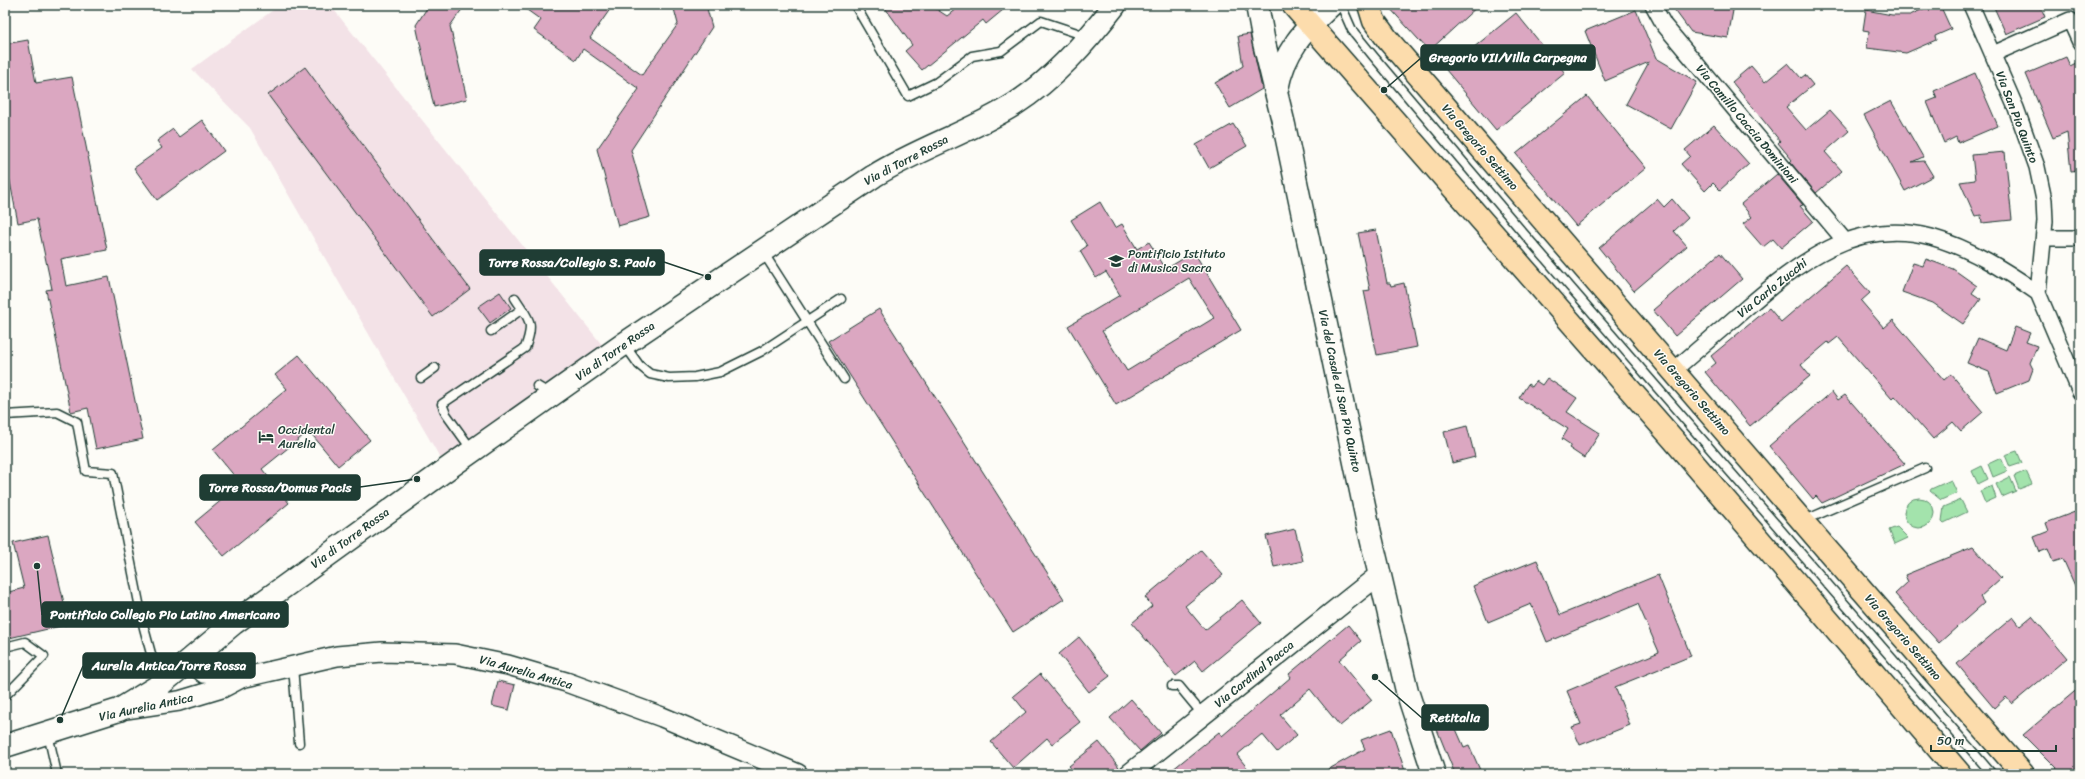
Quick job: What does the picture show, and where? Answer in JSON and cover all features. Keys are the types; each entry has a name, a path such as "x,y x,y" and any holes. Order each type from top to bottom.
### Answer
{"main road":[{"name":"Via di Torre Rossa","path":"119,710 160,685 234,623 472,451 542,392 624,344 888,167 1016,104 1054,72 1089,37 1115,5"},
{"name":"Via del Casale di San Pio Quinto","path":"1257,5 1369,529 1407,691 1434,774"},
{"path":"1293,5 1673,439 1960,774"},
{"path":"1276,89 1284,60 1310,25 1332,5"},
{"name":"Via Gregorio Settimo","path":"1369,5 1374,21 1383,34 1802,521 2023,774"},
{"name":"Via Aurelia Antica","path":"5,746 119,710"}],"street":[{"name":"Via Camillo Caccia Dominioni","path":"1653,5 1669,31 1845,241"},
{"name":"Via San Pio Quinto","path":"1971,5 2023,125 2037,167 2045,210 2044,238 2038,293 2080,392"},
{"path":"1993,54 2070,20 2080,42"},
{"name":"Via Carlo Zucchi","path":"1673,371 1789,271 1821,252 1845,241 1867,235 1892,232 1931,237 1983,258 2038,293"},
{"path":"2044,238 2080,238"},
{"name":"Via Cardinal Pacca","path":"1129,774 1380,574"},
{"name":"Via Aurelia Antica","path":"119,710 159,706 222,688 241,678 337,656 382,652 429,652 479,658 574,685 662,717 798,774"},
{"name":"Via Aurelia Antica","path":"190,660 204,673 241,678"}],"lane":[{"path":"855,5 908,96 937,82 972,56 1001,51 1041,21 1089,37"},
{"name":"Via Gregorio Settimo","path":"1341,5 1352,30 1519,228 1992,774"},
{"path":"763,251 844,379"},
{"path":"472,451 446,414 442,404 525,348 530,334 531,324 515,298"},
{"path":"624,344 639,365 650,374 669,378 695,377 720,372 762,350 842,299"},
{"path":"491,331 522,308"},
{"path":"421,378 435,368"},
{"path":"5,415 57,412 77,422 86,471 113,473 144,628 160,685"},
{"path":"1802,521 1925,468"},
{"path":"5,647 25,642 44,656 5,696"},
{"path":"293,666 299,743"},
{"path":"1172,686 1179,686 1203,715"},
{"path":"48,733 57,774"}],"shaded area":[{"path":"280,5 330,5 603,346 442,461 250,128 192,69"}],"green space":[{"path":"2017,451 2022,463 2010,467 2005,455"},
{"path":"2001,458 2007,471 1993,477 1988,464"},
{"path":"1982,466 1988,479 1978,484 1972,471"},
{"path":"2026,471 2032,484 2019,489 2014,476"},
{"path":"2010,477 2016,491 2002,497 1996,484"},
{"path":"1951,480 1957,493 1941,500 1930,491 1931,489"},
{"path":"1992,486 1996,498 1985,503 1980,491"},
{"path":"1919,498 1925,499 1933,507 1933,519 1925,527 1919,528 1913,527 1905,519 1904,513 1905,507 1913,499"},
{"path":"1961,500 1967,512 1944,523 1942,521 1944,507"},
{"path":"1897,527 1908,538 1895,544 1889,530"}],"building":[{"path":"429,5 465,5 450,26 467,99 434,107 416,25"},
{"path":"520,5 613,5 590,38 642,75 678,24 673,5 706,5 712,27 631,150 650,217 618,226 597,149 639,89 583,49 576,60 534,30 541,20"},
{"path":"883,5 930,5 947,16 961,5 1009,5 986,24 983,20 922,70 905,51 912,45"},
{"path":"1387,5 1479,5 1429,51"},
{"path":"1671,5 1734,5 1728,38 1691,32"},
{"path":"1932,5 1940,5 1951,29 1935,36 1936,40 1906,53 1867,48 1869,31 1863,30 1866,10 1892,15 1910,15"},
{"path":"1993,5 2040,5 2045,17 2006,34"},
{"path":"1636,10 1656,58 1697,82 1671,129 1626,104 1649,62 1605,81 1585,31"},
{"path":"1516,13 1565,73 1496,130 1446,70"},
{"path":"1250,34 1262,89 1230,108 1215,83 1243,66 1238,36"},
{"path":"28,40 36,83 72,77 107,250 61,259 66,286 109,277 143,439 96,449 88,408 71,412 46,290 52,289 37,219 18,223 5,156 5,44"},
{"path":"2066,57 2070,66 2076,63 2080,72 2080,171 2071,172 2067,132 2053,138 2026,74"},
{"path":"1788,63 1801,78 1805,75 1813,85 1786,107 1806,130 1830,110 1849,131 1825,152 1842,171 1816,193 1790,162 1792,160 1778,143 1780,141 1732,82 1751,66 1765,82"},
{"path":"305,67 470,289 433,317 268,95"},
{"path":"1975,73 1998,126 1958,143 1956,137 1944,143 1927,102 1937,98 1934,91"},
{"path":"1587,96 1646,168 1576,226 1516,154"},
{"path":"1891,101 1923,157 1912,162 1924,161 1933,176 1905,191 1864,115"},
{"path":"202,120 224,151 157,200 134,168 162,148 157,141 173,129 179,137"},
{"path":"1233,124 1247,146 1209,168 1196,145"},
{"path":"1714,125 1749,164 1720,190 1713,183 1705,191 1681,164 1690,156 1685,150"},
{"path":"2005,152 2012,220 1982,223 1981,215 1975,216 1960,182 1975,180 1972,155"},
{"path":"1777,174 1803,205 1800,206 1813,221 1781,248 1773,239 1763,247 1743,224 1752,217 1741,204"},
{"path":"1657,199 1664,207 1672,199 1688,218 1674,231 1687,246 1634,291 1599,248"},
{"path":"1100,202 1115,228 1122,224 1137,249 1149,242 1166,269 1194,252 1241,330 1116,405 1068,326 1120,295 1106,272 1096,278 1080,251 1087,246 1071,220","holes":["1189,278 1214,318 1127,371 1102,331"]},
{"path":"1376,230 1387,283 1390,283 1391,286 1404,283 1417,347 1377,355 1364,291 1370,290 1358,233"},
{"path":"1720,253 1742,279 1675,336 1653,310"},
{"path":"1926,259 1953,269 1977,286 1972,293 1981,299 1963,324 1933,303 1902,292 1913,263 1923,266"},
{"path":"1846,266 1870,293 1861,301 1884,328 1893,320 1944,380 1951,374 1983,412 1961,431 1953,422 1933,439 1895,396 1892,399 1838,337 1829,344 1828,342 1801,365 1810,376 1750,426 1705,372 1716,363 1711,356 1769,308 1781,322"},
{"path":"500,292 511,308 490,323 478,307"},
{"path":"879,309 1064,599 1013,632 828,341"},
{"path":"2015,327 2030,333 2026,342 2037,346 2030,363 2033,369 2029,380 1997,393 1989,372 1967,363 1978,338 2006,350"},
{"path":"299,355 370,440 338,466 309,431 262,469 289,503 224,556 195,522 241,484 213,450 287,389 275,375"},
{"path":"1547,378 1577,398 1567,412 1600,433 1584,458 1569,448 1571,445 1562,439 1568,429 1519,398 1528,384 1532,387 1536,381 1542,385"},
{"path":"1832,392 1838,400 1845,395 1905,464 1822,503 1816,496 1813,499 1769,446"},
{"path":"1467,426 1475,457 1452,463 1444,432"},
{"path":"2080,510 2080,597 2063,559 2053,562 2048,549 2040,552 2034,537 2049,531 2046,523"},
{"path":"1295,529 1303,561 1274,567 1266,536"},
{"path":"48,535 69,624 5,639 5,593 24,588 13,543"},
{"path":"1973,547 2001,578 1980,597 1984,603 1939,643 1895,594 1908,582 1905,575"},
{"path":"1201,550 1223,575 1185,606 1205,630 1242,600 1261,623 1203,671 1195,661 1176,676 1132,623 1152,606 1145,597"},
{"path":"1537,560 1560,615 1658,575 1691,656 1615,687 1630,725 1580,745 1572,727 1581,724 1567,691 1659,652 1638,604 1547,642 1531,604 1488,622 1473,586"},
{"path":"2032,616 2067,658 2012,704 2006,697 1994,708 1957,664 2013,617 2020,626"},
{"path":"1348,625 1361,641 1339,660 1372,700 1340,726 1310,689 1280,715 1297,735 1277,752 1262,734 1237,755 1252,774 1167,774 1219,732 1222,736 1291,677 1289,674"},
{"path":"1079,637 1110,676 1089,692 1059,654"},
{"path":"1040,674 1080,722 1052,744 1047,738 1013,768 991,742 1026,712 1013,696"},
{"path":"498,681 515,685 509,710 492,706"},
{"path":"2080,687 2080,774 2062,774 2023,735"},
{"path":"1131,699 1161,733 1140,751 1110,718"},
{"path":"1452,720 1464,747 1469,745 1480,770 1470,774 1455,774 1436,727"},
{"path":"1391,729 1406,774 1320,774 1365,749 1361,740"},
{"path":"1099,742 1119,767 1111,774 1076,774 1069,766"}],"place":[{"name":"Gregorio VII/Villa Carpegna","path":"1384,90"},
{"name":"Pontificio Istituto di Musica Sacra","path":"1116,261"},
{"name":"Torre Rossa/Collegio S. Paolo","path":"708,277"},
{"name":"Occidental Aurelia","path":"266,437"},
{"name":"Torre Rossa/Domus Pacis","path":"417,479"},
{"name":"Pontificio Collegio Pio Latino Americano","path":"37,566"},
{"name":"Retitalia","path":"1375,677"},
{"name":"Aurelia Antica/Torre Rossa","path":"60,720"}]}
